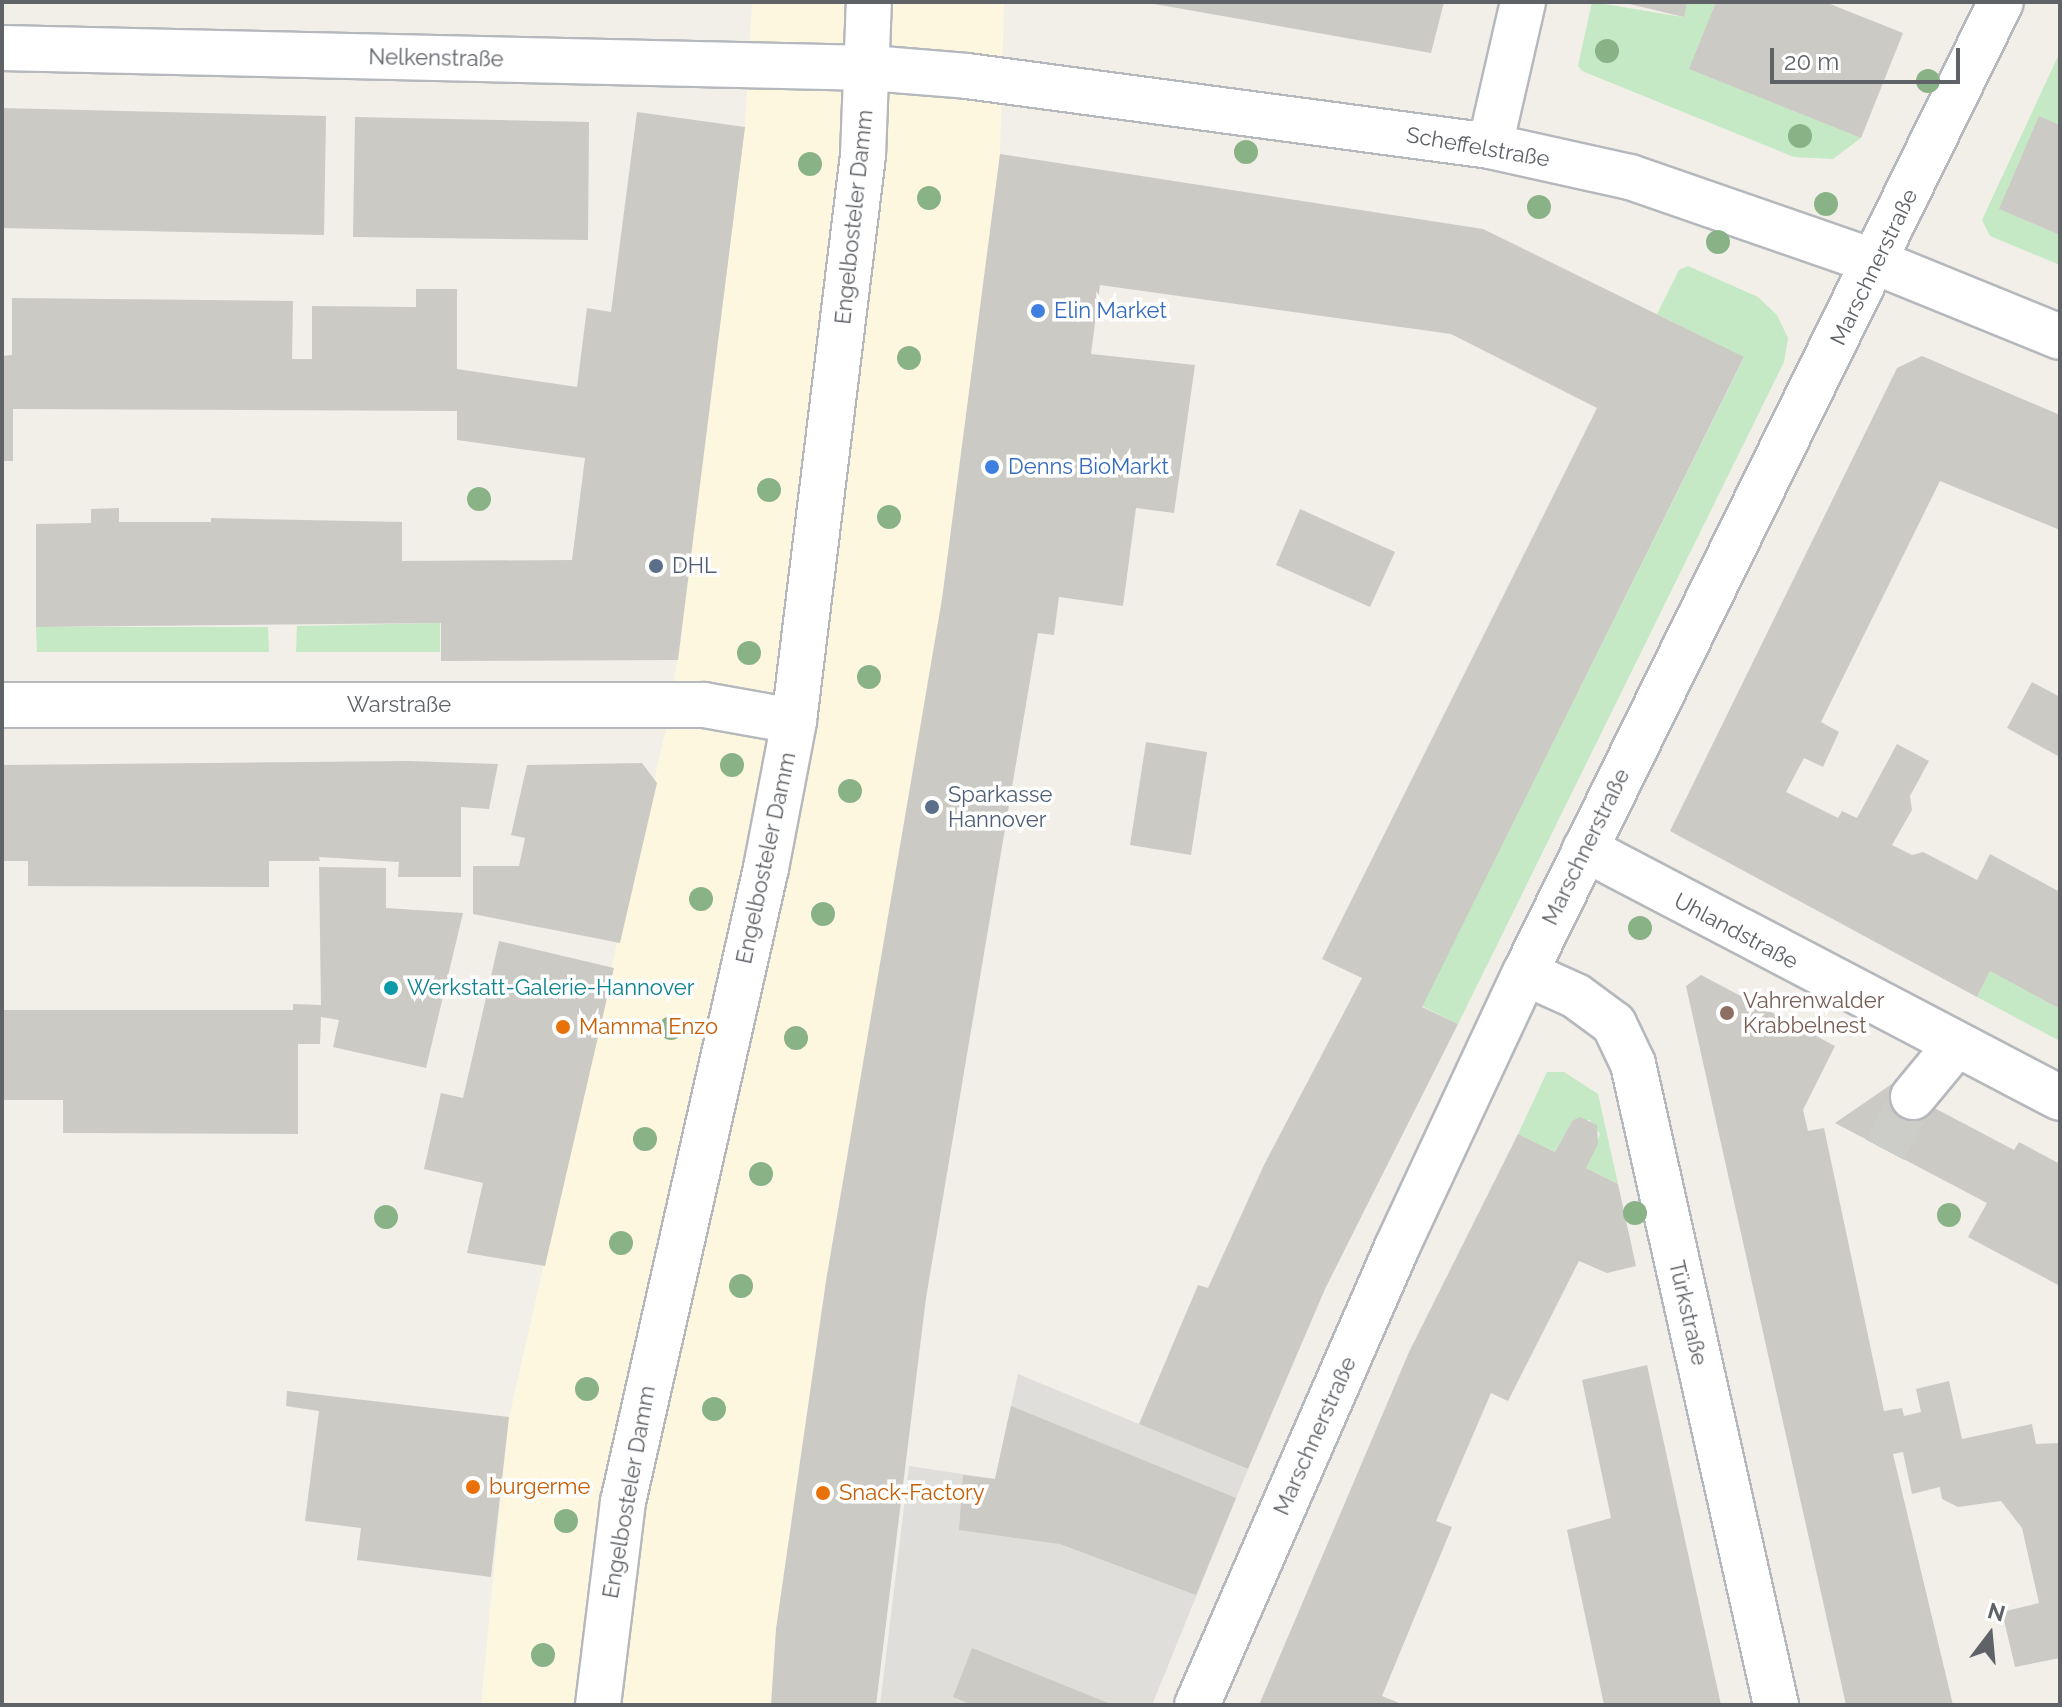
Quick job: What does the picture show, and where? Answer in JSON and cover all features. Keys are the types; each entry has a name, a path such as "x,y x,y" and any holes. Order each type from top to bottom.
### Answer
{"street":[{"name":"Engelbosteler Damm","path":"598,1705 623,1502 766,868 794,721 870,68 869,2"},
{"path":"1490,146 1523,2"},
{"name":"Marschnerstraße","path":"1197,1705 1397,1247 1525,973 1711,585 1878,263 2001,2"},
{"name":"Nelkenstraße","path":"2,48 870,68"},
{"name":"Scheffelstraße","path":"870,68 1490,146 1630,177 1878,263 2060,337"},
{"name":"Warstraße","path":"2,705 704,705 794,721"},
{"name":"Uhlandstraße","path":"1585,849 2060,1098"},
{"name":"Türkstraße","path":"1525,973 1576,996 1614,1024 1633,1064 1776,1705"},
{"path":"1913,1097 1956,1045"}],"shaded area":[{"path":"752,2 1004,2 1000,154 942,599 826,1281 776,1629 771,1705 481,1705 508,1422 671,706 745,127"},
{"path":"1018,1374 1248,1469 1152,1705 880,1705 909,1466 995,1479"}],"green space":[{"path":"1592,2 1683,17 1687,2 1716,2 1690,69 1861,138 1833,159 1794,157 1582,71 1578,66"},
{"path":"2060,52 2060,125 2000,209 2060,235 2060,265 1990,236 1982,220"},
{"path":"1688,266 1758,297 1777,315 1788,338 1784,362 1458,1024 1422,1006 1744,358 1657,314 1679,270"},
{"path":"440,623 440,652 296,652 297,626"},
{"path":"36,627 268,627 269,652 37,652"},
{"path":"1990,971 2060,1009 2060,1041 1977,997"},
{"path":"1547,1072 1564,1072 1598,1094 1618,1184 1586,1168 1600,1134 1590,1120 1572,1121 1555,1152 1518,1134"}],"building":[{"path":"1143,2 1444,2 1431,53"},
{"path":"1621,2 1687,2 1684,17"},
{"path":"1716,2 1825,2 1903,33 1861,138 1689,69"},
{"path":"2,108 326,116 324,235 2,228"},
{"path":"637,112 745,127 678,660 441,661 441,623 36,627 36,524 91,523 91,509 119,508 119,522 211,522 211,518 402,522 402,561 572,560 585,458 457,440 457,411 13,409 13,461 2,461 2,356 12,355 12,298 293,301 292,359 312,359 312,306 416,307 416,289 457,289 457,369 577,387 587,308 611,312"},
{"path":"2039,116 2060,125 2060,235 1999,209"},
{"path":"355,117 589,122 588,240 353,237"},
{"path":"1000,154 1483,229 1744,357 1422,1007 1458,1024 1325,1289 1248,1469 1139,1424 1198,1285 1208,1288 1264,1165 1362,978 1322,959 1597,408 1451,334 1100,285 1091,354 1195,365 1174,513 1136,508 1123,606 1059,597 1054,635 1038,633 926,1298 876,1705 771,1705 776,1629 826,1281 942,599"},
{"path":"1922,356 2060,415 2060,530 1940,481 1821,722 1839,732 1823,767 1804,758 1786,792 1838,818 1842,811 1857,818 1897,744 1929,761 1910,796 1912,810 1892,845 1912,855 1923,852 1977,880 1990,854 2060,892 2060,1009 1990,971 1977,997 1670,831 1897,368"},
{"path":"1300,509 1395,552 1370,607 1276,565"},
{"path":"2032,682 2060,697 2060,757 2007,728"},
{"path":"1146,742 1207,752 1191,855 1130,845"},
{"path":"408,761 498,764 489,809 461,807 461,877 398,877 399,862 319,857 320,861 269,861 269,887 28,886 28,861 2,861 2,765"},
{"path":"642,763 657,783 620,943 473,914 473,866 519,866 525,838 511,835 527,765"},
{"path":"319,867 386,868 386,908 463,913 426,1068 333,1047 339,1020 321,1017 320,1044 298,1044 298,1134 63,1133 63,1100 2,1100 2,1010 293,1010 293,1004 321,1005"},
{"path":"499,941 614,968 545,1266 467,1253 483,1183 424,1169 441,1093 463,1098"},
{"path":"1701,975 1835,1046 1803,1110 1808,1131 1824,1128 1884,1411 1902,1408 1904,1416 1921,1412 1916,1389 1949,1381 1962,1439 2032,1424 2036,1444 2060,1443 2060,1658 2015,1667 2002,1612 2039,1603 2022,1528 2001,1501 1958,1507 1942,1499 1940,1487 1912,1494 1903,1452 1893,1454 1953,1705 1846,1705 1686,986"},
{"path":"1899,1079 1904,1092 2014,1150 2019,1142 2060,1164 2060,1286 1968,1237 1987,1203 1835,1123"},
{"path":"1580,1117 1597,1125 1598,1144 1586,1168 1618,1184 1636,1266 1607,1273 1579,1261 1508,1401 1491,1393 1436,1521 1452,1527 1382,1696 1404,1705 1259,1705 1409,1352 1518,1134 1555,1152 1572,1121"},
{"path":"1647,1365 1721,1705 1604,1705 1567,1530 1611,1518 1582,1380"},
{"path":"287,1391 509,1417 491,1577 357,1560 361,1528 305,1521 319,1411 286,1406"},
{"path":"1011,1406 1236,1498 1196,1595 1060,1544 959,1530 963,1475 995,1479"},
{"path":"972,1648 1113,1705 972,1705 953,1697"}],"tunnel":[{"path":"1885,1150 1913,1097"}],"place":[{"name":"Elin Market","path":"1038,311"},
{"name":"Denns BioMarkt","path":"992,467"},
{"name":"DHL","path":"656,566"},
{"name":"Sparkasse Hannover","path":"932,807"},
{"name":"Werkstatt-Galerie-Hannover","path":"391,988"},
{"name":"Vahrenwalder Krabbelnest","path":"1727,1013"},
{"name":"Mamma Enzo","path":"563,1027"},
{"name":"burgerme","path":"473,1487"},
{"name":"Snack-Factory","path":"823,1493"}]}
